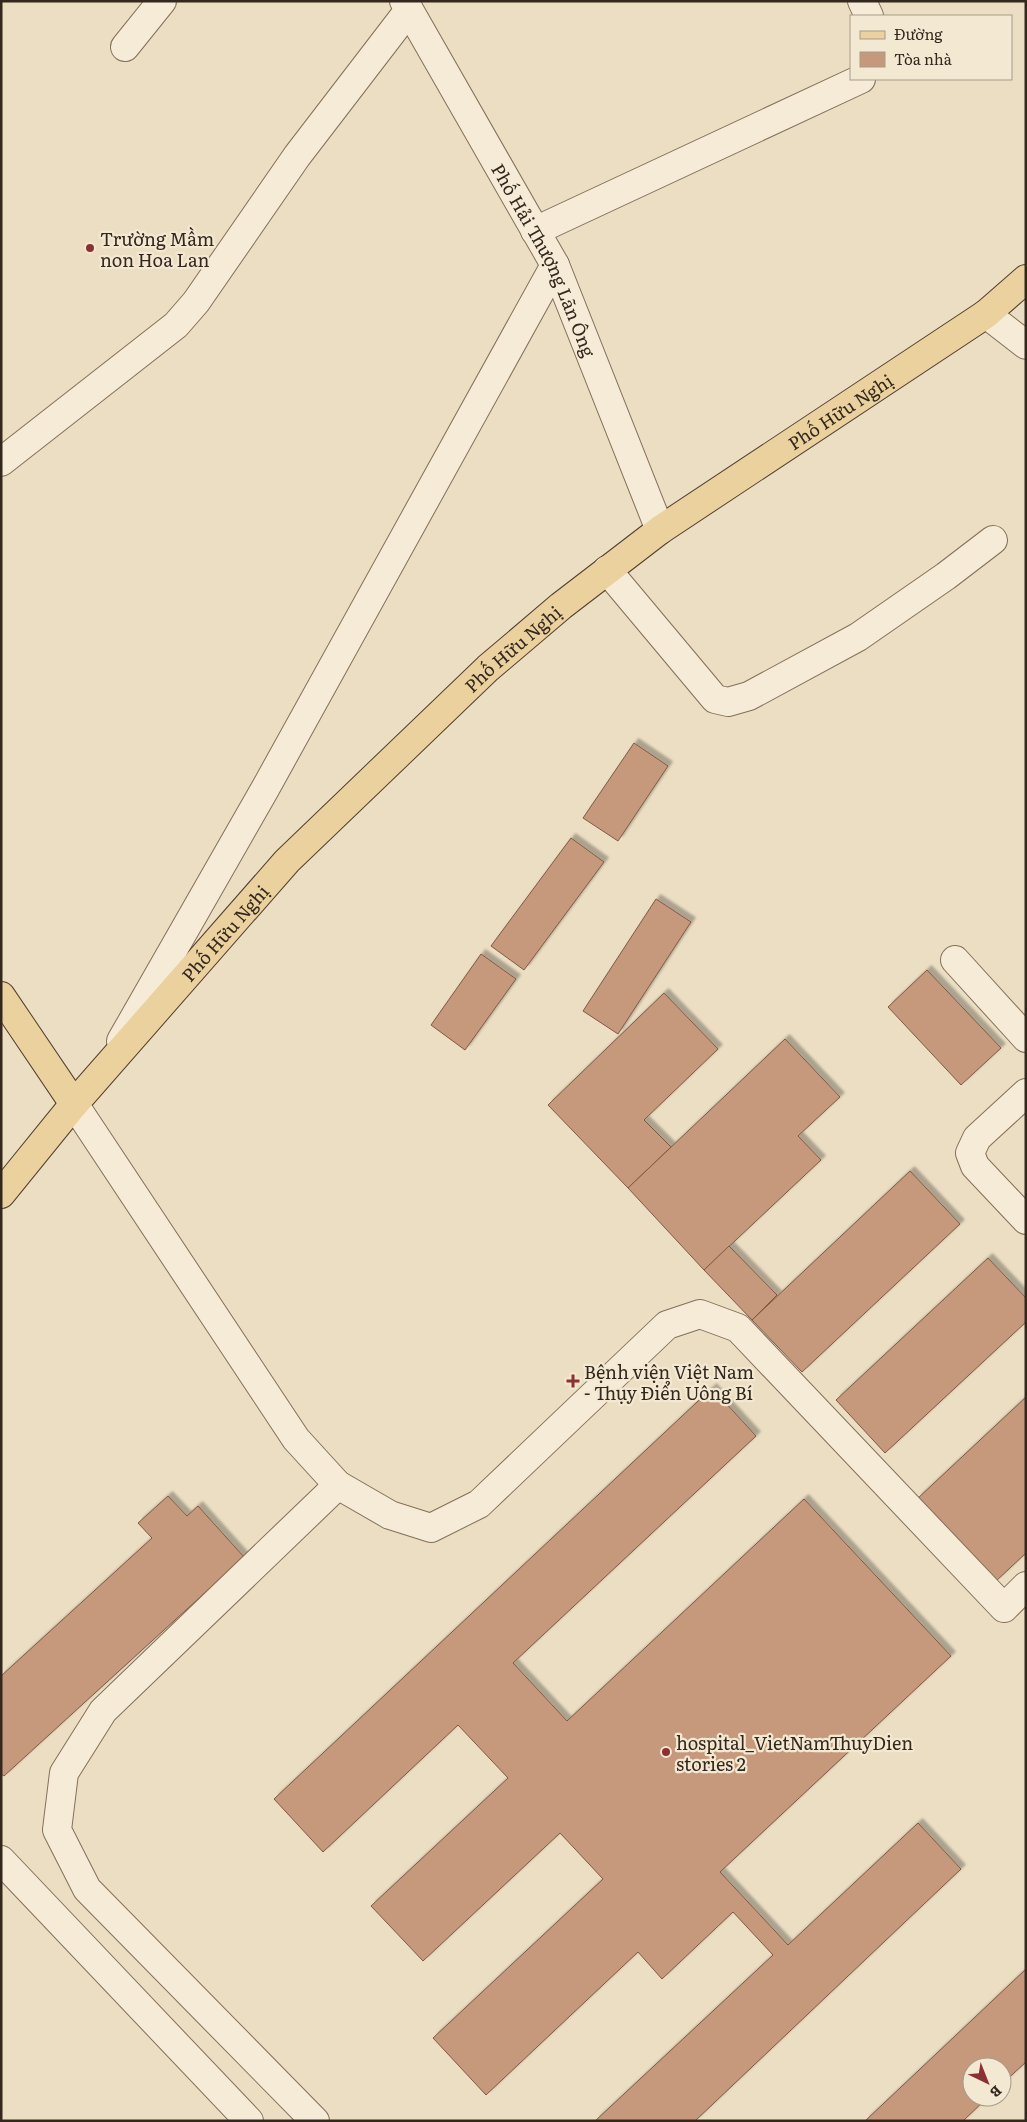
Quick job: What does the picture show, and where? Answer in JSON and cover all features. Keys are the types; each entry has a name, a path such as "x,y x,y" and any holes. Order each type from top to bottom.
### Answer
{"main road":[{"name":"Phố Hữu Nghị","path":"1,1194 74,1104 99,1078 286,861 488,668 561,606 660,530 986,314 1026,278"},
{"path":"1,996 74,1104"}],"street":[{"path":"125,47 162,1"},
{"path":"862,1 869,15"},
{"path":"1,462 176,325 196,302 297,156 407,5"},
{"name":"Phố Hải Thượng Lãn Ông","path":"407,5 555,266 660,530"},
{"path":"535,231 859,80"},
{"path":"99,1078 260,797 555,266"},
{"path":"986,314 1026,345"},
{"path":"607,570 715,699 728,702 749,696 858,637 946,576 993,540"},
{"path":"955,960 1026,1038"},
{"path":"1026,1093 977,1138 970,1152 975,1166 1026,1220"},
{"path":"74,1104 296,1439 338,1485 390,1515 431,1528 479,1504 667,1325 700,1314 738,1328 1004,1608 1026,1586"},
{"path":"315,2121 86,1889 57,1830 64,1773 103,1711 338,1485"},
{"path":"1,1860 250,2121"}],"building":[{"path":"634,743 668,766 618,841 583,818"},
{"path":"571,838 604,862 524,970 491,946"},
{"path":"656,899 691,922 618,1034 583,1011"},
{"path":"481,954 516,979 465,1050 431,1025"},
{"path":"927,970 1001,1048 961,1085 888,1007"},
{"path":"664,993 718,1049 644,1120 671,1147 628,1188 548,1105"},
{"path":"785,1039 840,1097 798,1136 821,1160 704,1270 628,1188"},
{"path":"910,1171 960,1224 802,1372 752,1320"},
{"path":"729,1246 777,1295 752,1320 704,1270"},
{"path":"988,1258 1026,1298 1026,1322 885,1453 836,1400"},
{"name":"hospital_VietNamThuyDien stories 2","path":"712,1388 756,1436 513,1663 567,1721 804,1499 951,1656 720,1872 788,1945 918,1823 961,1869 695,2121 595,2121 773,1955 733,1912 662,1979 638,1952 486,2095 433,2038 603,1879 560,1833 423,1961 371,1906 508,1778 458,1725 323,1852 274,1799"},
{"path":"1026,1397 1026,1553 995,1582 917,1499"},
{"path":"168,1496 187,1516 198,1506 244,1557 4,1776 1,1774 1,1676 152,1538 138,1523"},
{"path":"1026,1969 1026,2062 1012,2075 1012,2057 962,2057 962,2107 978,2107 963,2121 865,2121"}],"place":[{"name":"Trường Mầm non Hoa Lan","path":"90,248"},
{"name":"Bệnh viện Việt Nam - Thụy Điển Uông Bí","path":"573,1381"},
{"name":"hospital_VietNamThuyDien stories 2","path":"666,1752"}]}
